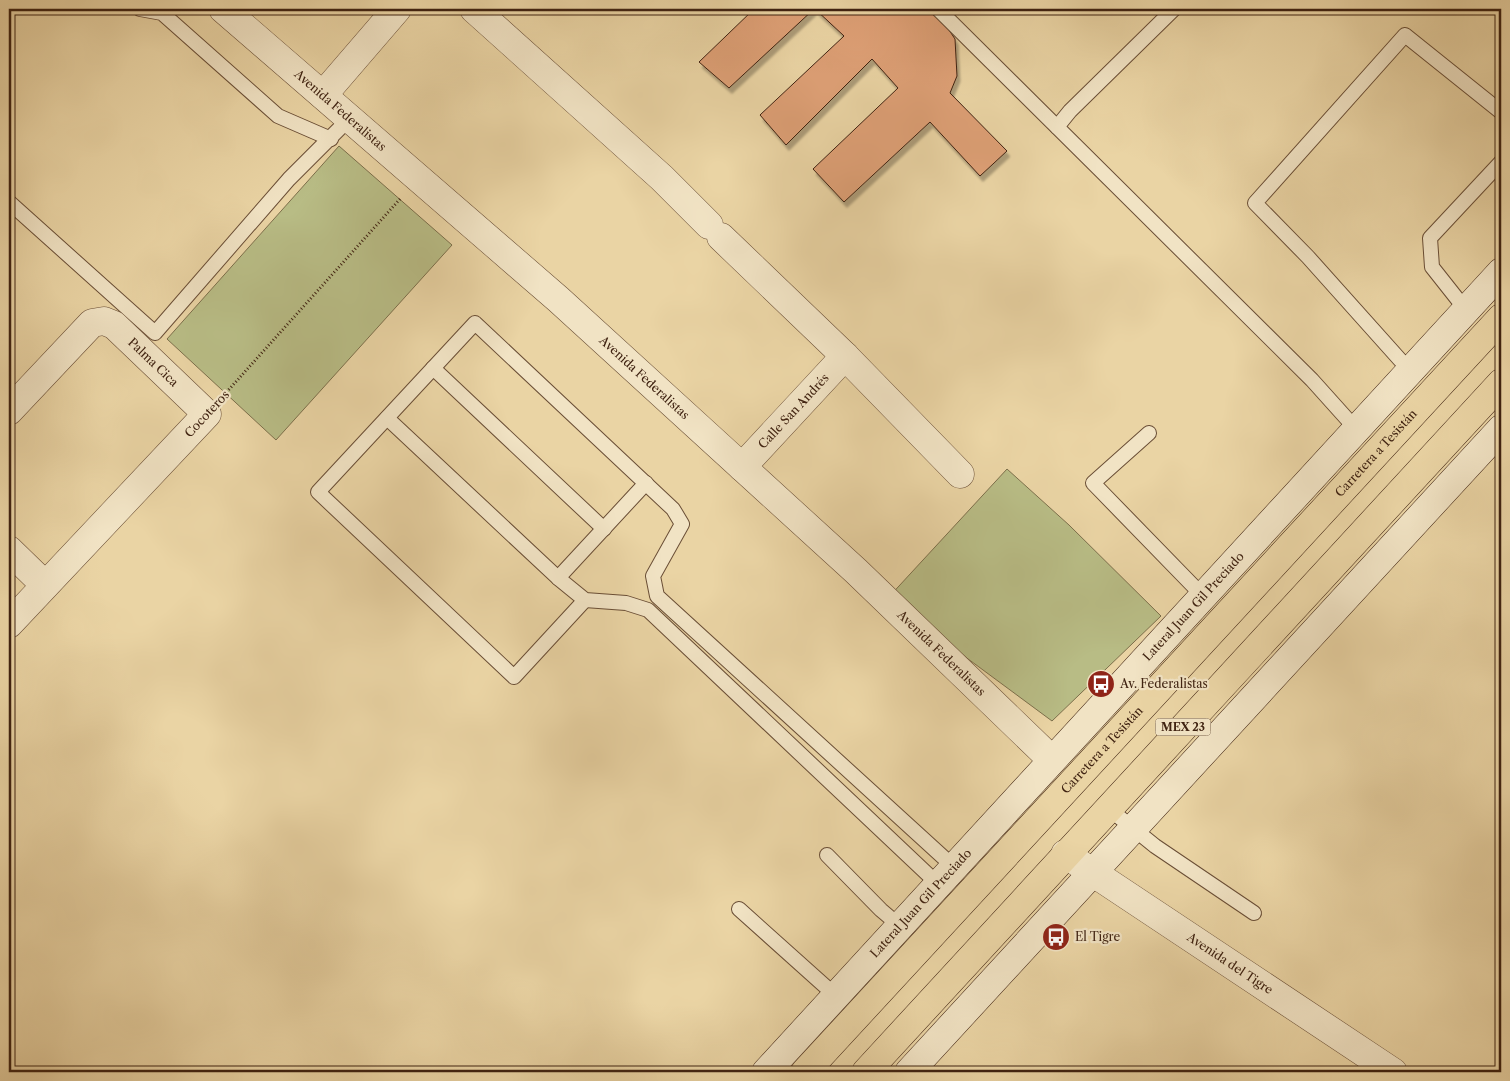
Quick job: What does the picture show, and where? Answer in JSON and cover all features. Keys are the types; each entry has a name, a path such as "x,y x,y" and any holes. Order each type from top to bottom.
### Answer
{"main road":[{"name":"Carretera a Tesistán","path":"805,1072 1501,318"},
{"name":"MEX 23","path":"866,1072 1501,383"}],"street":[{"name":"Avenida Federalistas","path":"223,9 558,299 856,571 1052,760"},
{"path":"323,95 397,9"},
{"path":"474,9 662,178 845,356 960,474"},
{"name":"Lateral Juan Gil Preciado","path":"766,1072 947,877 1202,595 1501,272"},
{"name":"Palma Cica","path":"9,410 92,323 104,321 114,325 207,414"},
{"name":"Calle San Andrés","path":"742,467 845,356"},
{"name":"Cocoteros","path":"9,624 207,414"},
{"path":"909,1072 1501,429"},
{"path":"9,550 45,585"},
{"path":"1237,557 1259,580"},
{"name":"Avenida del Tigre","path":"1065,854 1092,874 1392,1072"}],"lane":[{"path":"140,9 162,13 278,116 331,139"},
{"path":"938,9 1312,380 1356,429"},
{"path":"1058,127 1070,111 1174,9"},
{"path":"1410,370 1308,257 1255,203 1405,35 1501,112"},
{"path":"9,202 155,333 289,179 349,119"},
{"path":"1466,310 1432,266 1430,238 1501,162"},
{"path":"586,600 514,677 318,492 475,323 674,509 682,524 653,576 657,596 947,877"},
{"path":"433,368 604,529"},
{"path":"387,418 558,578 586,600 626,603 648,610 947,877"},
{"path":"1149,433 1093,483 1202,595"},
{"path":"558,578 646,483"},
{"path":"1108,808 1155,846 1254,913"},
{"path":"827,855 880,910 901,926"},
{"path":"739,909 836,996"}],"path":[{"name":"Cocoteros","path":"207,414 400,199"}],"green space":[{"path":"339,146 452,245 276,440 167,339"},
{"path":"1007,469 1069,525 1161,616 1052,721 887,599"}],"building":[{"path":"754,9 814,9 729,88 699,62"},
{"path":"815,9 928,9 939,15 955,39 957,76 950,93 1007,151 980,176 930,122 844,202 813,169 898,88 872,59 786,145 760,115 844,36"}],"place":[{"name":"Av. Federalistas","path":"1101,684"},
{"name":"El Tigre","path":"1056,937"}]}
